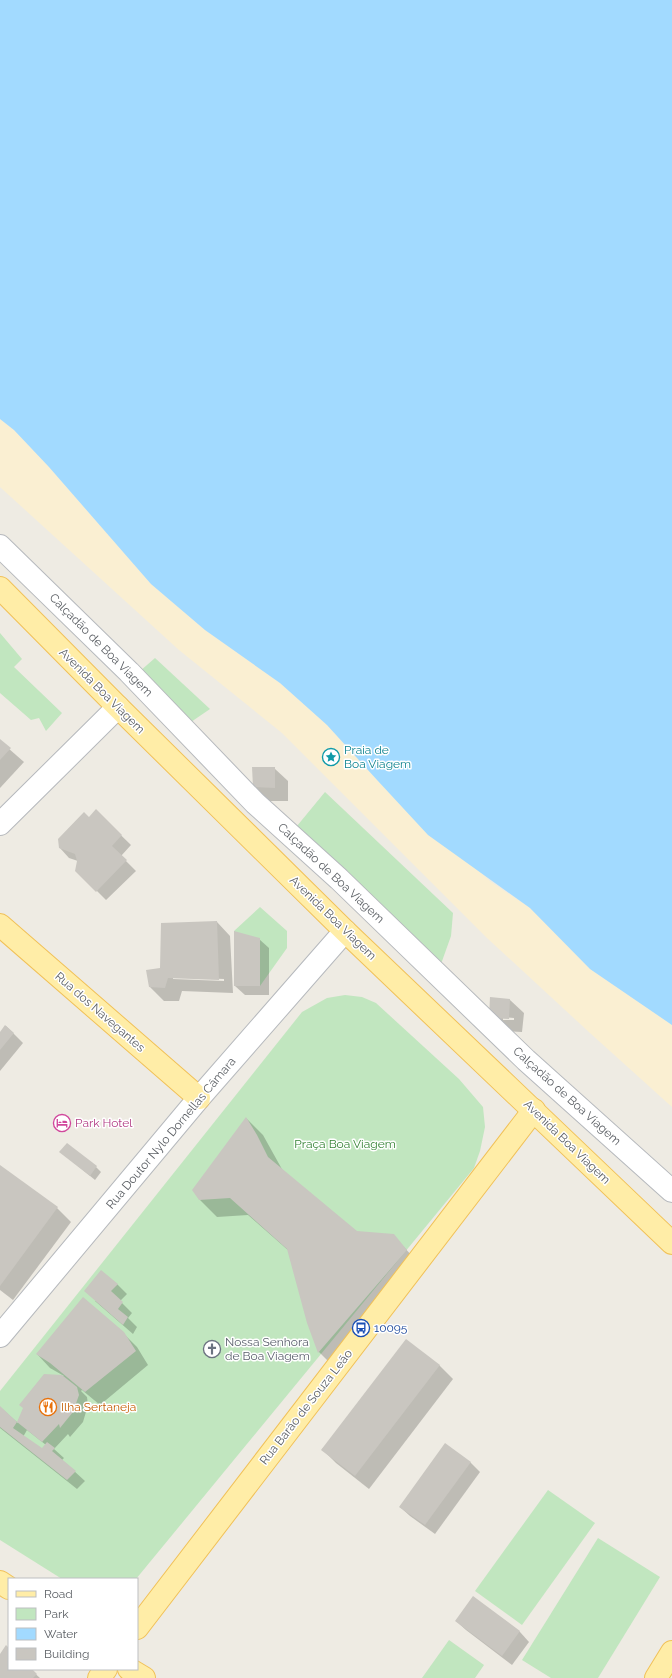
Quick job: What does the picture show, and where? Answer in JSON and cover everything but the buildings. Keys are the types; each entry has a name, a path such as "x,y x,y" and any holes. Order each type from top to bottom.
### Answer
{"main road":[{"name":"Avenida Boa Viagem","path":"0,588 345,931 672,1243"},
{"name":"Rua dos Navegantes","path":"0,925 199,1098"},
{"name":"Rua Barão de Souza Leão","path":"138,1627 534,1110"},
{"path":"656,1678 672,1652"},
{"path":"99,1678 105,1670"},
{"path":"131,1670 144,1678"}],"street":[{"name":"Calçadão de Boa Viagem","path":"0,546 129,672 255,802 339,879 526,1060 672,1191"},
{"path":"0,824 118,707"},
{"name":"Rua Doutor Nylo Dornellas Câmara","path":"0,1336 199,1098 345,931"}],"green space":[{"path":"0,633 22,659 14,667 62,713 46,731 39,718 31,720 0,693"},
{"path":"155,658 210,709 188,724 139,672"},
{"path":"325,792 453,913 451,936 441,964 297,826"},
{"path":"260,907 287,931 287,948 260,986 259,938 235,939 234,931"},
{"name":"Praça Boa Viagem","path":"345,995 362,997 376,1003 459,1079 483,1107 485,1127 480,1151 474,1168 137,1578 60,1578 0,1540 0,1391 302,1012 327,998"},
{"path":"548,1490 595,1523 522,1625 475,1591"},
{"path":"598,1538 660,1577 598,1678 551,1678 522,1660"},
{"path":"449,1640 484,1665 475,1678 422,1678"}],"sand":[{"name":"Praia de Boa Viagem","path":"0,419 14,430 49,467 151,584 205,630 280,683 327,725 378,781 491,882 530,908 590,969 672,1025 672,1107 487,938 282,733 179,650 0,487"}],"water":[{"path":"0,0 672,0 672,1025 590,969 530,908 428,835 327,725 280,683 205,630 151,584 49,467 14,430 0,419"}],"place":[{"name":"Praia de Boa Viagem","path":"331,757"},
{"name":"Park Hotel","path":"62,1123"},
{"name":"10095","path":"361,1328"},
{"name":"Nossa Senhora de Boa Viagem","path":"212,1349"},
{"name":"Ilha Sertaneja","path":"48,1407"}]}
